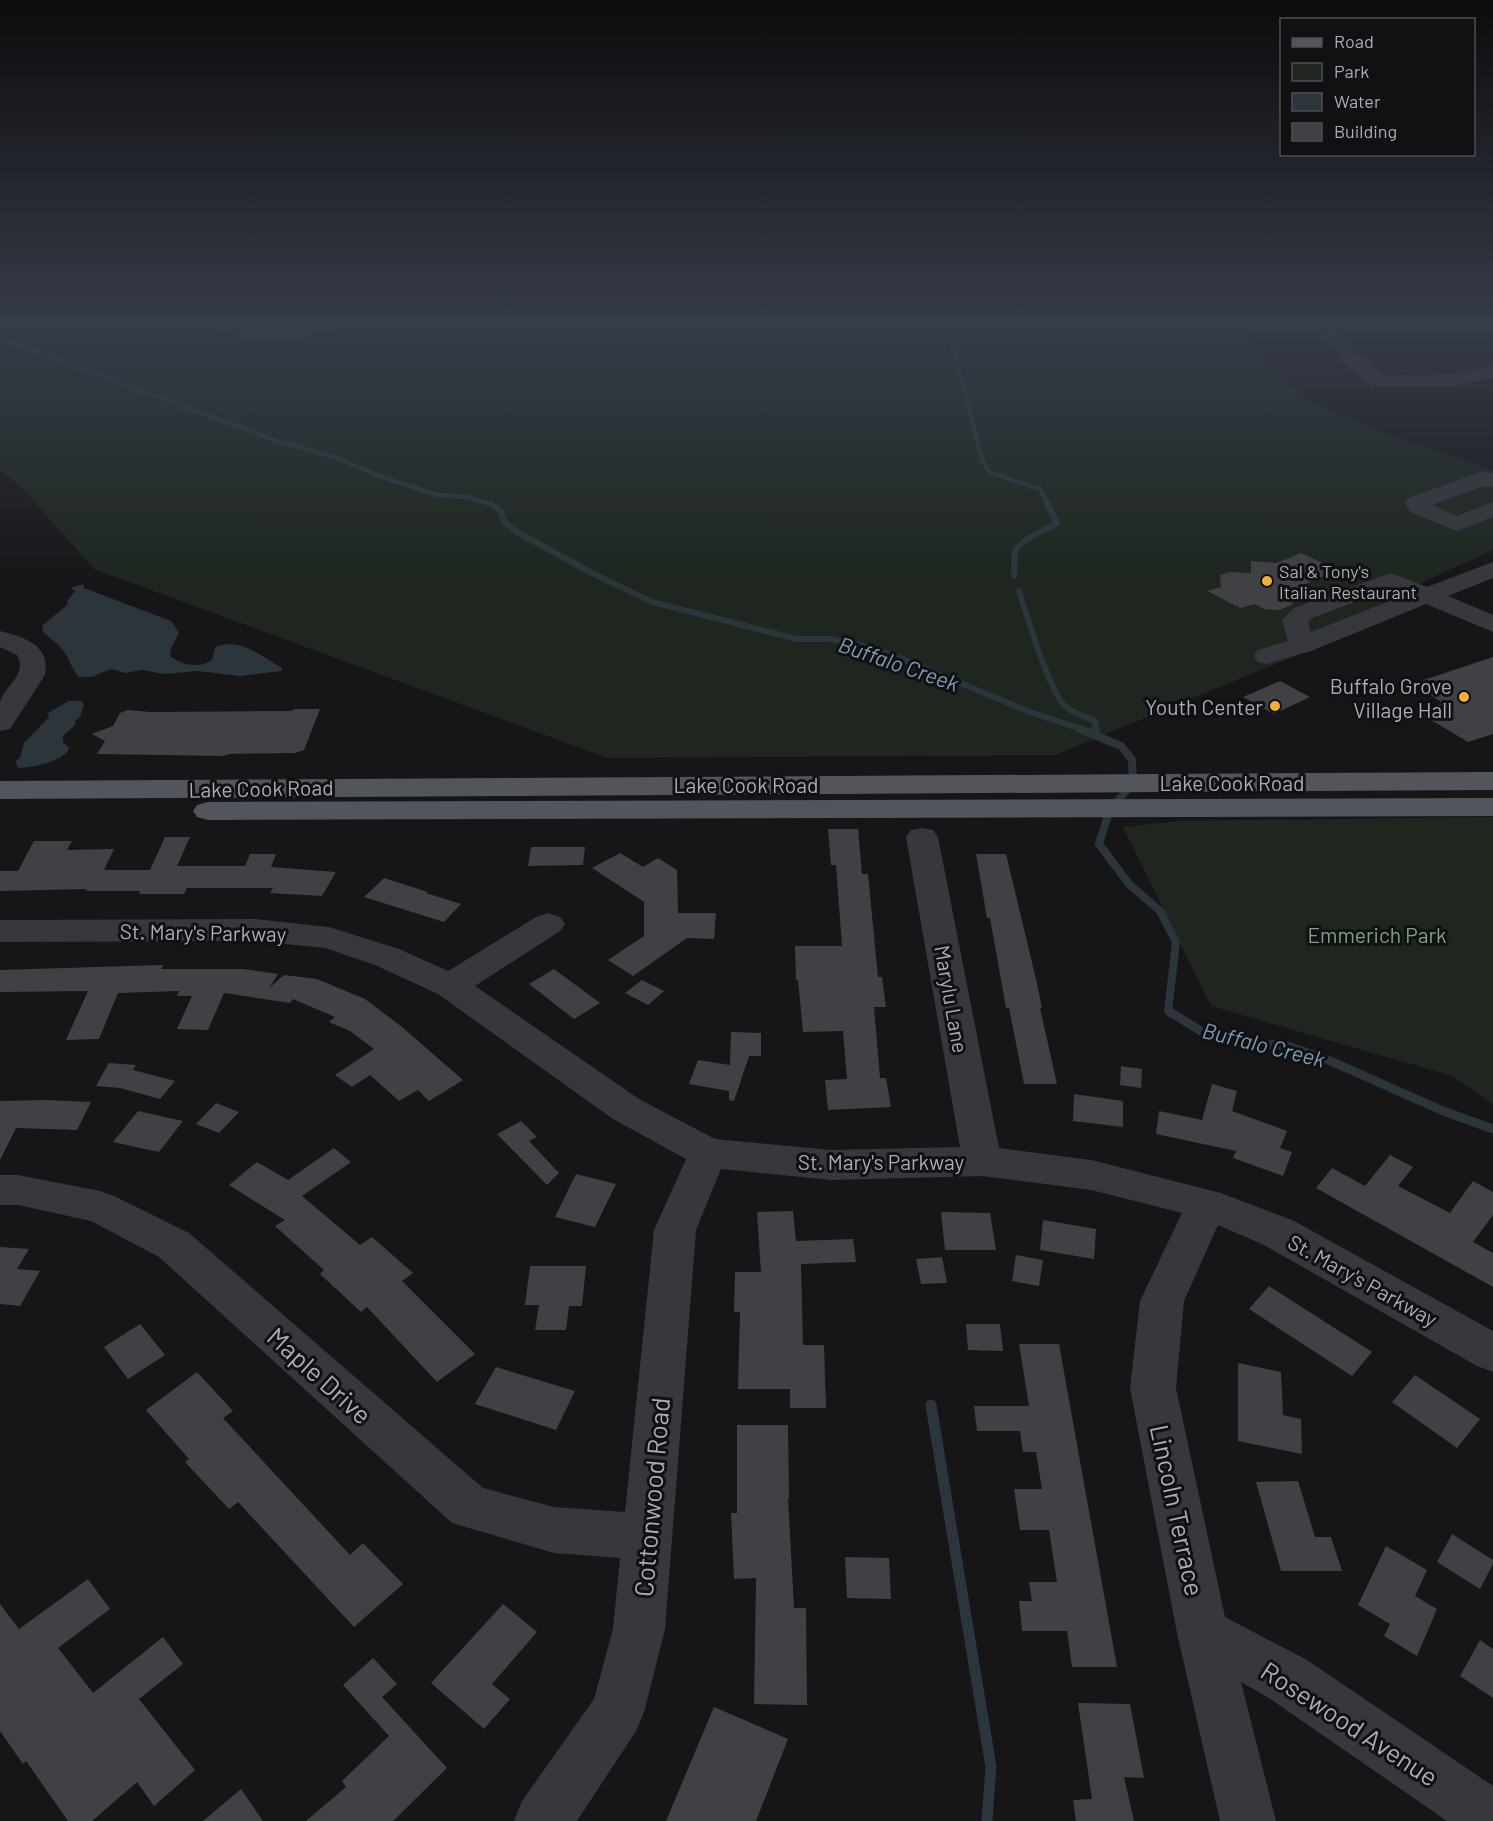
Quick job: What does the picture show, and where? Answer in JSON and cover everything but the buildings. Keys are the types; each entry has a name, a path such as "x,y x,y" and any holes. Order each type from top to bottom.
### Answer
{"main road":[{"name":"Lake Cook Road","path":"0,812 1049,796 1222,782 1493,781"},
{"name":"Lake Cook Road","path":"0,790 1049,796 1234,809 1493,807"}],"street":[{"path":"1493,480 1481,479 1416,503 1418,507 1457,524 1493,509"},
{"path":"1267,656 1430,596 1493,569"},
{"path":"1430,596 1493,624"},
{"path":"0,639 22,645 30,651 35,666 32,675 0,723"},
{"name":"Marylu Lane","path":"922,837 982,1161"},
{"path":"450,986 548,924"},
{"name":"St. Mary's Parkway","path":"0,931 255,930 329,938 387,957 450,986 626,1109 708,1153 831,1165 982,1161 1091,1175 1208,1204 1279,1233 1493,1353"},
{"name":"Cottonwood Road","path":"542,1821 617,1712 639,1629 675,1230 708,1153"},
{"name":"Maple Drive","path":"0,1190 18,1190 100,1208 174,1245 469,1507 554,1530 646,1537"},
{"name":"Lincoln Terrace","path":"1208,1204 1162,1301 1153,1388 1203,1633 1248,1821"},
{"name":"Rosewood Avenue","path":"1203,1633 1288,1678 1493,1819"}],"green space":[{"path":"0,411 1332,411 1387,434 1493,471 1493,550 1423,582 1307,651 1055,755 607,758 94,569 24,490 0,470"},
{"name":"Emmerich Park","path":"1493,817 1493,1104 1452,1076 1211,1006 1123,827 1180,821"}],"water":[{"path":"83,584 84,588 171,621 179,633 171,648 170,656 180,662 191,665 207,663 212,660 215,647 233,644 258,653 282,668 282,671 240,676 198,671 164,674 142,670 125,673 111,669 92,677 79,677 63,650 42,630 43,625 67,605 75,591 71,588"},
{"path":"69,701 81,701 84,704 75,725 63,736 63,742 69,748 66,753 47,763 18,768 15,761 20,758 24,743 49,717 48,713"}],"waterway":[{"name":"Buffalo Creek","path":"196,411 277,441 332,456 379,476 437,495 467,497 492,505"},
{"path":"969,411 983,462 989,472 1040,489 1048,505"},
{"path":"1014,576 1015,550 1027,539 1057,523 1047,504"},
{"name":"Buffalo Creek","path":"492,505 501,511 504,522 517,532 590,572 652,602 797,639 831,639 863,646 895,656 1030,712 1084,730"},
{"path":"1019,591 1039,652 1059,699 1069,709 1095,721 1096,730"},
{"name":"Buffalo Creek","path":"1080,729 1121,746 1132,760 1133,782 1109,812 1099,844 1129,884 1160,911 1176,942 1168,1011 1172,1014"},
{"name":"Buffalo Creek","path":"1170,1012 1204,1033 1251,1044 1284,1045 1326,1059 1443,1111 1493,1129"},
{"path":"931,1405 991,1767 987,1821"}],"place":[{"name":"Sal & Tony's Italian Restaurant","path":"1267,581"},
{"name":"Buffalo Grove Village Hall","path":"1464,697"},
{"name":"Youth Center","path":"1275,706"}]}
